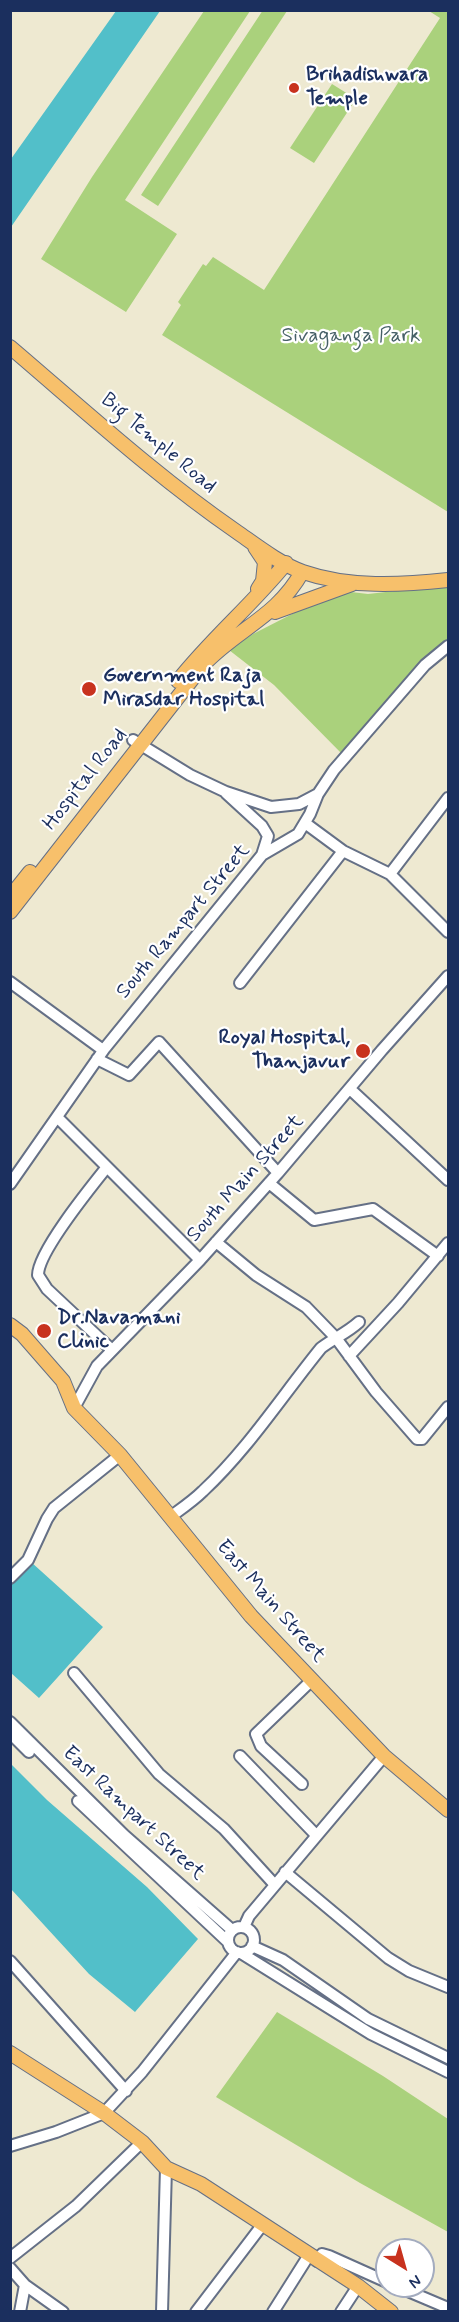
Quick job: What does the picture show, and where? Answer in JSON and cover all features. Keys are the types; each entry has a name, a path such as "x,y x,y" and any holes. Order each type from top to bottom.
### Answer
{"main road":[{"name":"Big Temple Road","path":"10,347 200,507 302,572 387,585 448,580"},
{"path":"246,538 261,554 265,562 263,582 250,604"},
{"path":"250,604 286,563"},
{"path":"266,616 285,598 302,572"},
{"path":"266,616 357,582"},
{"name":"Hospital Road","path":"10,912 195,660 250,604"},
{"name":"Hospital Road","path":"10,897 199,670 220,648 266,616"},
{"path":"10,1325 22,1334 63,1381 74,1408"},
{"name":"East Main Street","path":"74,1408 120,1455 250,1616 384,1756 448,1810"},
{"path":"10,2053 104,2113 142,2142 166,2168 201,2184 358,2286 391,2312"}],"street":[{"name":"South Rampart Street","path":"10,1184 100,1055 262,855 298,834 318,794 334,770 425,665 448,646"},
{"path":"137,742 190,775 226,792 271,807 299,804 318,794"},
{"path":"226,792 262,826 268,836 262,855"},
{"path":"390,874 448,798"},
{"path":"305,823 343,851 390,874 448,932"},
{"path":"240,983 343,851"},
{"name":"South Main Street","path":"74,1408 97,1366 200,1260 269,1184 448,976"},
{"path":"10,982 100,1055 129,1075 159,1042 278,1173"},
{"path":"350,1089 448,1180"},
{"path":"57,1117 200,1260"},
{"path":"107,1167 66,1220 41,1263 38,1275 47,1289 112,1350"},
{"path":"269,1184 315,1220 373,1209 438,1256"},
{"path":"216,1242 256,1275 306,1307 336,1338 417,1439 422,1439 448,1407"},
{"path":"349,1356 387,1316 448,1243"},
{"path":"170,1517 215,1479 262,1425 321,1348 359,1322"},
{"path":"10,1578 28,1560 54,1508 120,1455"},
{"path":"74,1673 159,1774 224,1829 275,1885"},
{"path":"302,1785 261,1746 256,1734 311,1681"},
{"name":"East Rampart Street","path":"10,1722 124,1835 232,1930"},
{"path":"10,1733 96,1819 239,1952 371,2034 448,2072"},
{"path":"240,1756 316,1835"},
{"path":"244,1927 249,1916 285,1872 384,1756"},
{"path":"285,1872 388,1958 409,1971 448,1987"},
{"path":"228,1942 232,1930 244,1927"},
{"path":"244,1927 253,1934 252,1946"},
{"path":"10,2146 56,2132 104,2113 126,2091 239,1952 252,1946 283,1960 368,2019 448,2058"},
{"path":"10,1961 126,2091"},
{"path":"10,2258 76,2206 142,2142"},
{"path":"162,2312 166,2168"},
{"path":"196,2312 263,2224"},
{"path":"273,2312 313,2258 322,2254 375,2277"},
{"path":"10,2268 25,2285 63,2312"},
{"path":"20,2312 25,2285"},
{"path":"341,2312 358,2286"},
{"path":"424,2298 448,2308"}],"green space":[{"path":"263,10 287,11 158,206 141,195"},
{"path":"204,11 250,11 125,200 177,234 126,312 41,259 92,177"},
{"name":"Sivaganga Park","path":"429,11 448,11 448,512 162,335 181,305 178,302 203,264 206,266 213,257 264,290 440,18"},
{"path":"332,84 356,99 314,163 290,148"},
{"path":"448,585 448,641 344,756 274,685 229,650 253,634 300,610 351,592 368,594"},
{"path":"277,2012 383,2076 448,2119 448,2232 360,2183 216,2097"}],"water":[{"path":"116,11 160,11 11,227 11,159"},
{"path":"31,1562 103,1627 39,1698 11,1673 11,1585"},
{"path":"11,1764 47,1800 147,1887 198,1939 135,2012 89,1974 11,1889"}],"place":[{"name":"Brihadishwara Temple","path":"294,88"},
{"name":"Government Raja Mirasdar Hospital","path":"89,689"},
{"name":"Royal Hospital, Thanjavur","path":"363,1051"},
{"name":"Dr.Navamani Clinic","path":"44,1331"}]}
